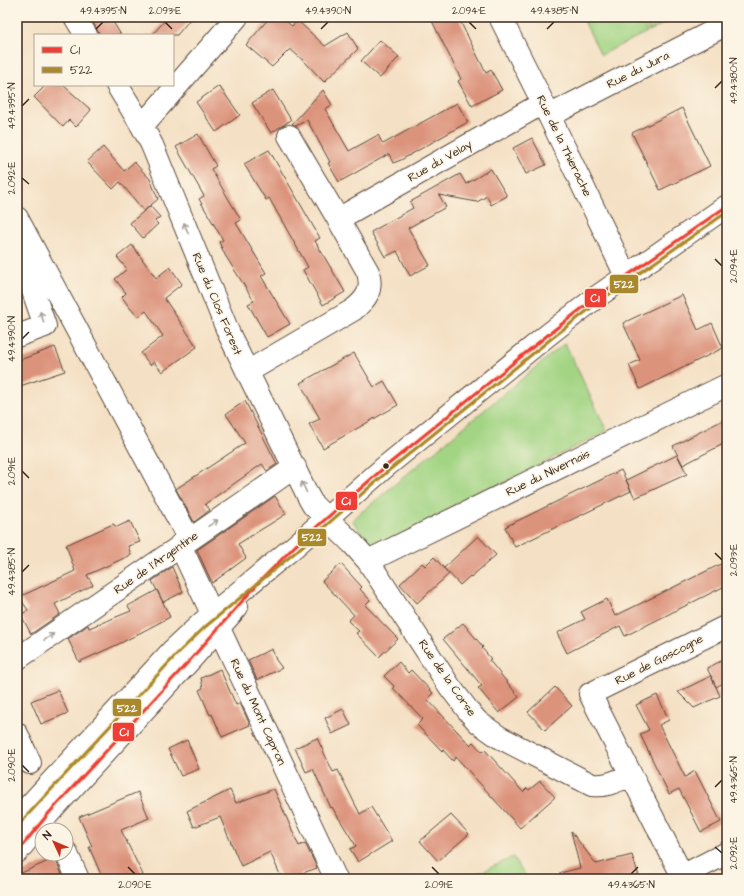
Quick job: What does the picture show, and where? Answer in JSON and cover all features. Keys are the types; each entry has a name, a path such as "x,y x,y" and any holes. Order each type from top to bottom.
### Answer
{"street":[{"path":"75,17 85,34"},
{"path":"142,126 237,17"},
{"name":"Rue de la Thierache","path":"500,17 626,276"},
{"name":"Rue du Jura","path":"546,109 727,24"},
{"name":"Rue du Clos Forest","path":"118,86 152,145 223,320 248,372 313,505 326,518"},
{"name":"Rue du Velay","path":"338,219 546,109"},
{"path":"248,372 353,310 366,298 369,290 370,281 368,272 290,136"},
{"path":"17,819 173,650 215,621 260,581 326,518 528,351 626,276 727,206"},
{"name":"Rue du Mont Capron","path":"17,218 185,542 215,621 336,879"},
{"path":"17,246 45,326 17,336"},
{"name":"Rue du Nivernais","path":"368,561 727,385"},
{"name":"Rue de l'Argentine","path":"17,660 294,467"},
{"name":"Rue de la Corse","path":"326,518 368,561 450,687 470,713 482,725 499,736 592,785 600,786 609,784 631,775"},
{"path":"52,822 215,621"},
{"name":"Rue de Gascogne","path":"631,775 590,694 727,626"},
{"path":"17,734 30,763"},
{"path":"631,775 683,877 727,853"},
{"path":"17,852 34,837"},
{"path":"70,862 78,879"}],"green space":[{"path":"582,17 639,17 647,32 601,55"},
{"path":"642,17 677,17 649,31"},
{"path":"565,343 607,431 373,548 352,520"},
{"path":"513,857 528,879 467,879"}],"building":[{"path":"90,17 110,17 120,34 99,34"},
{"path":"168,17 192,17 177,35 153,34"},
{"path":"270,17 281,17 292,26 297,20 325,46 348,32 358,49 324,82 290,49 272,67 246,45"},
{"path":"430,17 458,17 486,73 491,70 502,90 472,106 458,81 461,79"},
{"path":"380,40 399,57 380,78 361,61"},
{"path":"45,86 64,86 91,110 76,127 69,120 63,127 34,97"},
{"path":"219,86 240,115 216,132 196,102"},
{"path":"273,90 291,120 271,133 252,103"},
{"path":"323,90 332,105 325,109 349,151 378,135 383,144 457,103 468,122 401,160 393,163 389,154 339,182 307,120 296,126 292,124"},
{"path":"682,108 710,166 660,190 632,133"},
{"path":"198,134 216,166 211,169 241,220 236,223 266,273 261,276 290,324 267,337 248,304 254,301 225,255 219,242 223,240 199,199 204,196 176,147"},
{"path":"532,138 546,165 526,174 513,148"},
{"path":"103,147 124,171 134,162 150,179 158,199 144,211 120,182 113,189 87,162"},
{"path":"269,150 320,238 315,241 345,292 323,305 303,270 308,267 269,198 266,200 244,164"},
{"path":"491,169 507,196 491,205 487,196 477,202 439,195 446,207 408,228 430,265 410,276 397,251 385,257 371,232 413,208 410,202 460,174 466,184"},
{"path":"150,206 160,217 155,221 158,224 143,238 130,223"},
{"path":"132,245 156,278 170,267 182,284 164,298 197,347 162,372 154,362 150,365 141,353 163,336 146,311 138,317 130,308 122,297 126,293 115,279 127,269 117,257"},
{"path":"682,295 698,330 712,323 723,348 640,389 629,365 640,360 623,323"},
{"path":"55,347 65,371 17,387 17,361"},
{"path":"354,353 374,387 384,381 398,405 323,448 309,424 320,419 300,383"},
{"path":"245,401 277,464 267,471 262,464 205,504 210,510 194,522 176,489 245,443 226,414"},
{"path":"727,418 727,442 683,465 673,446"},
{"path":"677,455 687,474 635,498 626,480"},
{"path":"621,470 631,491 515,547 505,527"},
{"path":"275,496 286,514 238,544 246,558 212,583 197,550"},
{"path":"130,521 140,542 128,546 131,555 87,575 93,585 55,604 60,614 31,634 21,615 28,610 19,597 75,571 66,545 113,524 117,527"},
{"path":"478,536 496,555 460,585 444,568"},
{"path":"434,557 449,574 417,603 400,584 422,563 425,566"},
{"path":"727,561 727,585 625,636 620,626 567,653 557,633 585,619 581,612 607,599 615,616"},
{"path":"341,564 362,587 360,589 370,600 365,605 398,639 379,657 356,633 359,631 348,621 354,615 322,581"},
{"path":"172,567 183,592 163,602 152,581"},
{"path":"157,590 170,617 121,643 79,662 68,639 88,625 89,628 131,611 128,606"},
{"path":"463,623 483,647 482,648 491,659 489,660 519,697 499,713 478,688 482,686 443,639"},
{"path":"272,649 276,660 282,668 257,680 248,660"},
{"path":"727,658 727,681 716,687 707,668"},
{"path":"399,662 408,673 411,670 433,693 427,699 470,745 473,742 482,752 485,750 523,792 527,788 529,790 540,781 555,797 520,828 456,757 453,761 417,725 423,719 393,688 394,686 384,676"},
{"path":"220,669 236,705 240,703 250,725 222,737 199,690 203,688 201,678"},
{"path":"711,676 720,696 694,708 678,692"},
{"path":"555,687 572,706 545,730 528,712"},
{"path":"58,690 68,713 41,724 31,701"},
{"path":"657,695 669,720 659,725 685,777 695,771 721,822 701,832 679,789 669,794 640,734 649,730 636,705"},
{"path":"343,709 351,725 332,734 325,718"},
{"path":"317,738 333,772 338,770 360,814 371,807 392,841 358,862 350,849 356,846 332,807 331,808 313,769 306,772 295,748"},
{"path":"187,740 199,769 181,776 168,749"},
{"path":"274,789 299,846 305,843 317,868 300,874 302,879 282,879 270,852 241,866 220,817 194,827 187,811 230,790 236,803"},
{"path":"138,792 149,818 121,830 143,875 134,879 103,879 89,847 92,846 79,817"},
{"path":"451,815 469,834 438,861 420,841"},
{"path":"571,831 596,864 632,855 640,879 560,879 560,873 580,868"},
{"path":"46,862 57,862 64,879 17,879 17,875"}],"transit line":[{"name":"C1","path":"17,852 49,813 191,659 260,581 295,546 385,467 549,334 598,296 727,206"},
{"name":"522","path":"21,822 177,654 205,627 298,550 388,471 552,338 601,300 727,212"}]}
